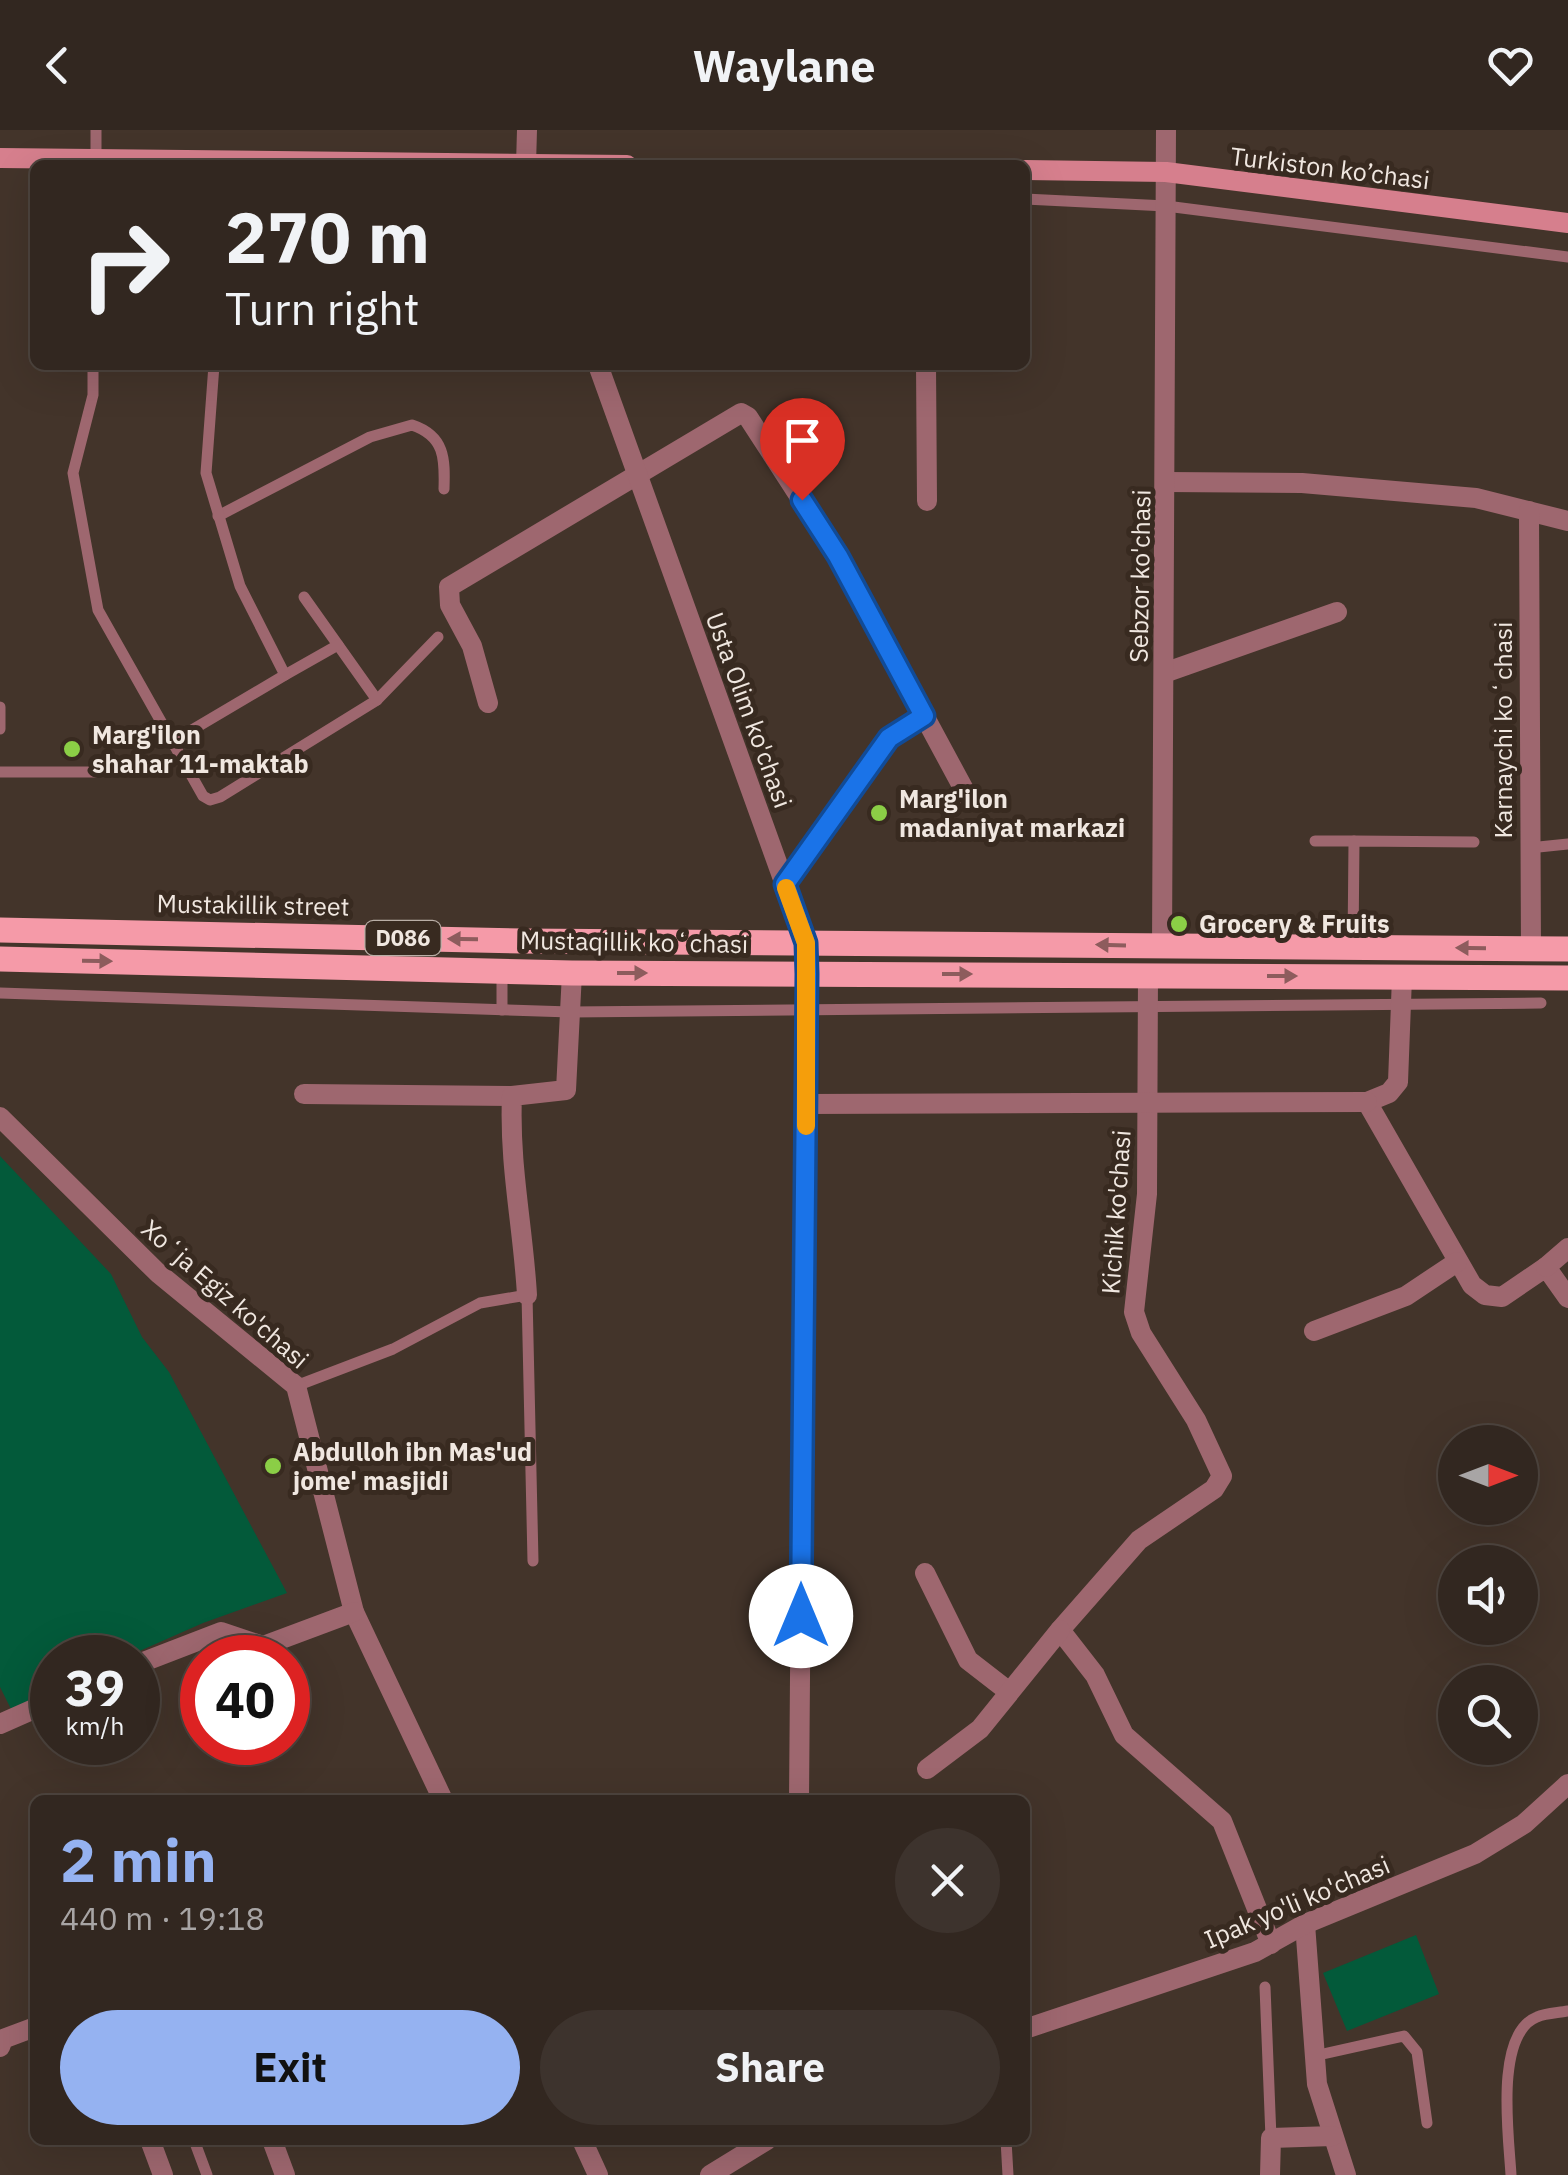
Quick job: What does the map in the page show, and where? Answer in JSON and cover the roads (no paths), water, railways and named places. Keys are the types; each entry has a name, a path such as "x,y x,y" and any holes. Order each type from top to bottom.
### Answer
{"main road":[{"path":"0,158 48,160"},
{"name":"Turkiston ko’chasi","path":"1030,170 1166,172 1568,223"},
{"name":"Mustakillik street","path":"0,930 806,943"},
{"name":"D086","path":"806,943 1568,950"},
{"name":"Mustaqillik koʻchasi","path":"0,959 572,973 1148,975 1402,990 1568,978"}],"street":[{"path":"526,160 527,130"},
{"name":"Sebzor ko'chasi","path":"1162,947 1166,130"},
{"name":"Usta Olim ko'chasi","path":"600,370 806,943 799,1795"},
{"path":"926,370 927,501"},
{"path":"488,703 472,646 450,605 449,587 735,414 748,417 838,556 968,797"},
{"path":"1166,482 1302,483 1476,498 1568,520"},
{"name":"Karnaychi koʻchasi","path":"1528,511 1531,949"},
{"path":"1164,673 1336,612"},
{"path":"785,884 889,738 924,716"},
{"path":"304,1094 512,1096 566,1090 572,973"},
{"name":"Kichik ko'chasi","path":"1060,1630 1139,1540 1214,1489 1222,1476 1196,1420 1141,1333 1134,1312 1144,1244 1148,975"},
{"path":"806,1104 1368,1102 1389,1093 1398,1082 1402,990"},
{"path":"512,1096 509,1157 522,1224 527,1295"},
{"path":"1368,1102 1456,1262 1478,1291 1496,1298 1546,1267 1568,1248"},
{"name":"Xoʻja Egiz ko'chasi","path":"3,1127 158,1273 296,1386 354,1612 441,1795"},
{"path":"1314,1331 1406,1296 1456,1262"},
{"path":"1546,1267 1568,1298"},
{"path":"925,1573 968,1660 1008,1692"},
{"path":"160,1654 202,1635 241,1635 263,1646 354,1612"},
{"path":"927,1770 980,1730 1060,1630 1095,1675 1124,1735 1222,1821 1270,1944"},
{"path":"0,1724 30,1711"},
{"name":"Ipak yo'li ko'chasi","path":"1030,2026 1270,1944 1305,1924 1503,1839 1568,1784"},
{"path":"1305,1924 1317,2084 1346,2175"},
{"path":"0,2047 3,2039 30,2029"},
{"path":"1270,2175 1270,2138 1334,2136"},
{"path":"152,2145 163,2175"},
{"path":"274,2145 285,2175"},
{"path":"584,2145 598,2175"},
{"path":"710,2175 760,2145"}],"lane":[{"path":"96,130 96,160"},
{"path":"1030,199 1166,206 1568,257"},
{"path":"93,370 92,395 74,473 98,610 202,796 210,800 378,700 438,637"},
{"path":"214,370 206,473 240,586 284,675"},
{"path":"218,516 370,437 412,425 438,439 445,458 444,489"},
{"path":"304,598 378,700"},
{"path":"170,743 338,645"},
{"path":"0,707 0,730"},
{"path":"0,772 95,772"},
{"path":"1315,841 1474,842"},
{"path":"1353,947 1354,841"},
{"path":"1529,848 1568,844"},
{"path":"502,971 502,1010"},
{"path":"0,993 570,1012 1148,1004 1402,990 1541,1002"},
{"path":"296,1386 393,1348 480,1303 527,1295 533,1561"},
{"path":"1264,1986 1270,2138"},
{"path":"1511,2175 1509,2060 1519,2031 1534,2018 1568,2011"},
{"path":"1314,2056 1404,2036 1417,2052 1427,2123"},
{"path":"196,2145 207,2175"},
{"path":"1006,2145 1008,2175"}],"place":[{"name":"Marg'ilon shahar 11-maktab","path":"72,749"},
{"name":"Marg'ilon madaniyat markazi","path":"879,813"},
{"name":"Grocery & Fruits","path":"1179,924"},
{"name":"Abdulloh ibn Mas'ud jome' masjidi","path":"273,1466"}]}
